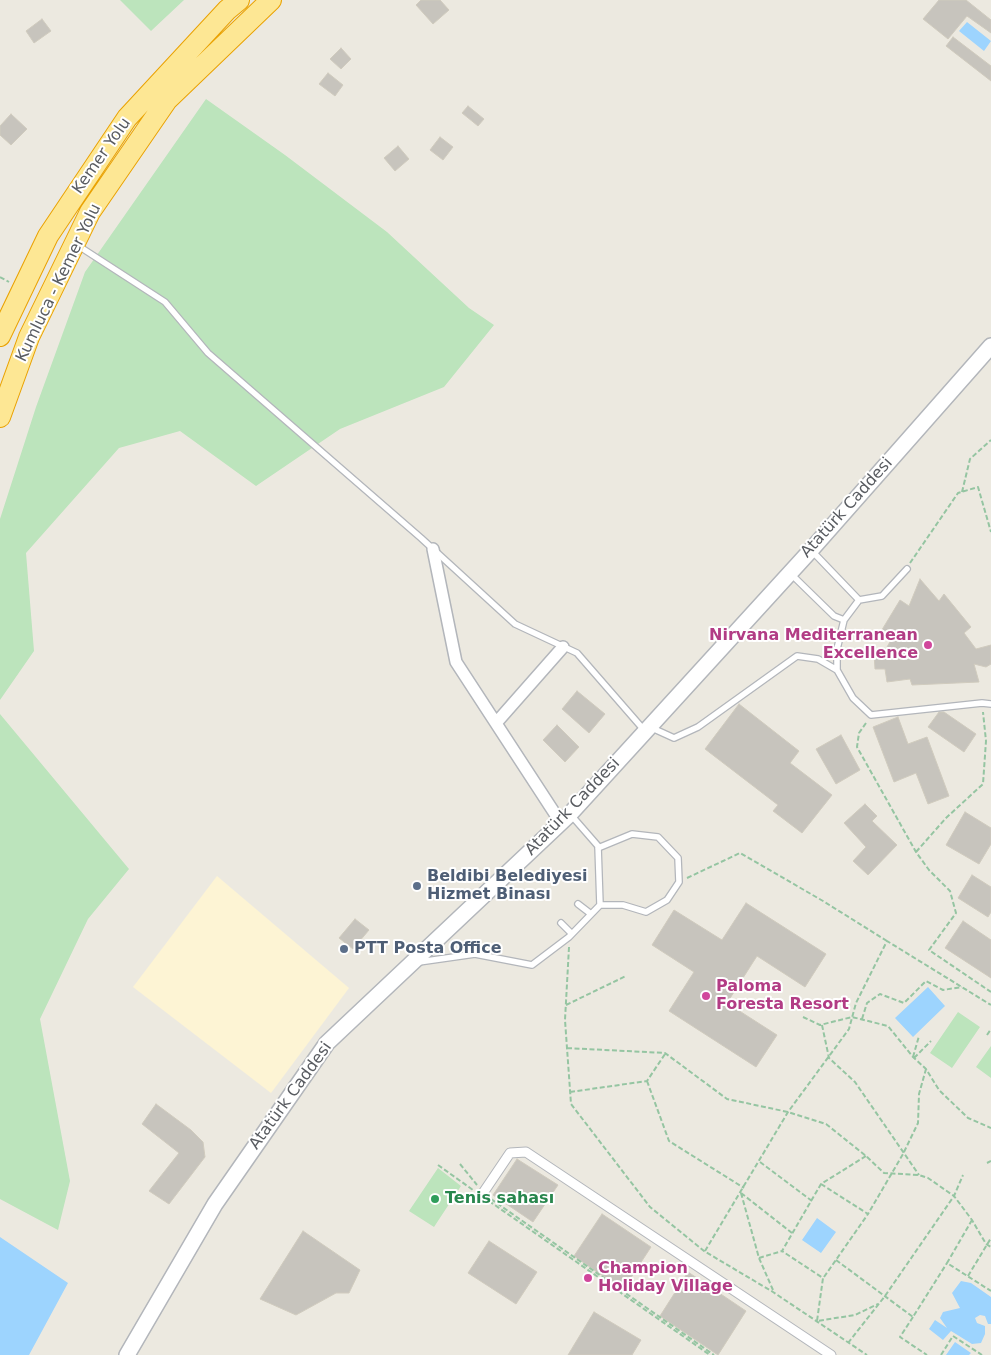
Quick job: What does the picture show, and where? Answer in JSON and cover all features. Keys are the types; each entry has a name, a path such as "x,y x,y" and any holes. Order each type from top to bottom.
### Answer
{"highway":[{"name":"Kemer Yolu","path":"0,336 48,236 127,118 227,10 239,0"},
{"name":"Kumluca - Kemer Yolu","path":"0,417 29,338 90,212 168,100 271,0"}],"street":[{"name":"Atatürk Caddesi","path":"127,1355 215,1204 322,1050 566,818 811,550 991,346"},
{"path":"433,549 456,662 496,723 566,818"},
{"path":"496,723 563,646"},
{"path":"482,1195 510,1154 526,1152 831,1355"}],"lane":[{"path":"75,244 165,302 208,353 433,549 515,624 577,653 648,729 674,738 698,727 797,656 818,659 837,670"},
{"path":"811,550 859,600"},
{"path":"906,569 882,596 859,600 844,620 837,649 837,670 853,698 871,715 982,703 991,704"},
{"path":"790,573 834,616 844,620"},
{"path":"412,963 475,954 532,965 571,935 600,904 598,848 566,818"},
{"path":"598,848 632,834 658,837 678,858 679,882 667,900 646,912 623,905 600,904"},
{"path":"578,904 590,914"},
{"path":"561,924 571,935"}],"path":[{"path":"962,492 970,459 991,440"},
{"path":"906,569 936,522 958,493 978,487 991,532"},
{"path":"916,852 946,818 983,784 986,740 982,703"},
{"path":"871,715 859,733 857,747 916,852 929,870 950,891 956,913 929,950 991,992"},
{"path":"679,882 740,853 824,901 991,1005"},
{"path":"571,935 566,1005 571,1104 650,1207 704,1251 773,1292 867,1355"},
{"path":"704,1251 760,1162 788,1112 849,1029 856,1003 887,941"},
{"path":"566,1005 626,976"},
{"path":"862,1019 868,1003 880,994 904,1003 926,981 942,990 962,987"},
{"path":"803,1017 822,1025 852,1017 888,1026 914,1058 926,1069 939,1090 968,1118 991,1128"},
{"path":"822,1025 829,1058 855,1082 919,1175"},
{"path":"987,1035 991,1029"},
{"path":"914,1058 920,1036"},
{"path":"914,1058 931,1041"},
{"path":"567,1048 665,1053 727,1099 788,1112 826,1124 884,1173 919,1175 928,1178 954,1196 972,1220 986,1244 991,1247"},
{"path":"570,1092 647,1081 665,1053"},
{"path":"817,1322 823,1278 868,1214 903,1154 918,1123 919,1094 926,1069"},
{"path":"647,1081 670,1141 744,1188"},
{"path":"759,1258 782,1251 821,1184 866,1156"},
{"path":"987,1163 991,1161"},
{"path":"760,1162 812,1201"},
{"path":"460,1164 482,1195 710,1355"},
{"path":"438,1165 714,1355"},
{"path":"848,1343 884,1296 954,1196 963,1175"},
{"path":"821,1184 868,1214"},
{"path":"741,1193 792,1234"},
{"path":"741,1193 759,1258 773,1292"},
{"path":"927,1355 900,1337 972,1220"},
{"path":"968,1276 991,1238"},
{"path":"782,1251 823,1278"},
{"path":"836,1260 913,1317"},
{"path":"947,1263 991,1291"},
{"path":"817,1322 855,1315 878,1304"},
{"path":"941,1355 953,1336 982,1355"}],"shaded area":[{"path":"217,876 349,988 271,1093 133,987"}],"green space":[{"path":"120,0 184,0 151,31"},
{"path":"206,99 285,155 387,232 469,308 494,325 444,387 340,429 256,486 180,431 119,448 26,553 34,651 0,700 0,519 36,407 85,272"},
{"path":"0,714 129,869 88,919 40,1019 70,1181 58,1230 0,1199"},
{"path":"958,1012 980,1027 952,1068 930,1053"},
{"path":"991,1046 991,1078 976,1067"},
{"name":"Tenis sahası","path":"438,1168 461,1186 434,1227 409,1211"}],"water":[{"path":"967,22 991,41 984,51 959,31"},
{"path":"928,987 945,1006 913,1037 895,1018"},
{"path":"817,1218 836,1232 821,1253 802,1240"},
{"path":"0,1237 68,1283 29,1355 0,1355"},
{"path":"961,1281 971,1283 991,1297 991,1324 988,1324 985,1316 980,1315 975,1318 977,1323 985,1326 985,1334 981,1343 972,1344 951,1331 943,1340 929,1329 935,1320 947,1328 940,1318 943,1312 960,1308 952,1293"},
{"path":"955,1342 971,1353 969,1355 946,1355"}],"building":[{"path":"421,0 440,0 449,10 433,24 416,5"},
{"path":"939,0 966,0 991,20 991,33 967,16 948,39 923,19"},
{"path":"42,19 51,31 34,43 26,31"},
{"path":"953,37 991,66 991,81 946,46"},
{"path":"341,48 351,59 341,69 330,59"},
{"path":"328,73 343,85 335,96 319,84"},
{"path":"468,106 484,119 478,126 462,113"},
{"path":"11,114 27,129 11,145 0,135 0,126"},
{"path":"440,137 453,147 443,160 430,150"},
{"path":"398,146 409,159 395,171 384,158"},
{"path":"920,579 939,601 944,594 971,627 964,633 976,649 991,645 991,664 986,667 974,664 979,682 912,685 910,679 887,682 885,669 875,669 874,654 883,654 891,640 880,633 900,600 909,606"},
{"path":"577,691 605,714 589,733 562,709"},
{"path":"739,704 799,751 790,763 832,795 802,833 773,811 778,805 705,749"},
{"path":"939,712 944,712 976,734 964,752 928,727"},
{"path":"898,717 908,744 927,737 949,796 928,804 916,773 894,782 873,727"},
{"path":"557,725 579,747 565,762 543,740"},
{"path":"841,735 860,770 836,784 816,749"},
{"path":"865,804 877,816 872,821 897,845 868,875 853,861 866,847 844,823"},
{"path":"965,812 991,828 991,844 979,864 946,845"},
{"path":"972,875 991,887 991,912 988,917 958,898"},
{"path":"746,903 826,954 805,987 757,956 727,1003 777,1035 756,1067 669,1011 694,972 652,945 674,910 722,940"},
{"path":"355,919 369,930 353,949 339,938"},
{"path":"963,921 991,940 991,978 945,948"},
{"path":"156,1104 191,1130 203,1142 205,1157 169,1204 149,1191 179,1153 142,1124"},
{"path":"517,1159 558,1185 533,1222 493,1195"},
{"path":"602,1214 651,1247 623,1290 574,1256"},
{"path":"303,1231 360,1270 349,1293 336,1293 296,1315 260,1299"},
{"path":"489,1241 537,1272 516,1304 468,1273"},
{"path":"688,1272 746,1311 718,1355 660,1316"},
{"path":"594,1312 641,1340 632,1355 568,1355"}],"place":[{"name":"Nirvana Mediterranean Excellence","path":"928,645"},
{"name":"Beldibi Belediyesi Hizmet Binası","path":"417,886"},
{"name":"PTT Posta Office","path":"344,949"},
{"name":"Paloma Foresta Resort","path":"706,996"},
{"name":"Tenis sahası","path":"435,1199"},
{"name":"Champion Holiday Village","path":"588,1278"}]}
